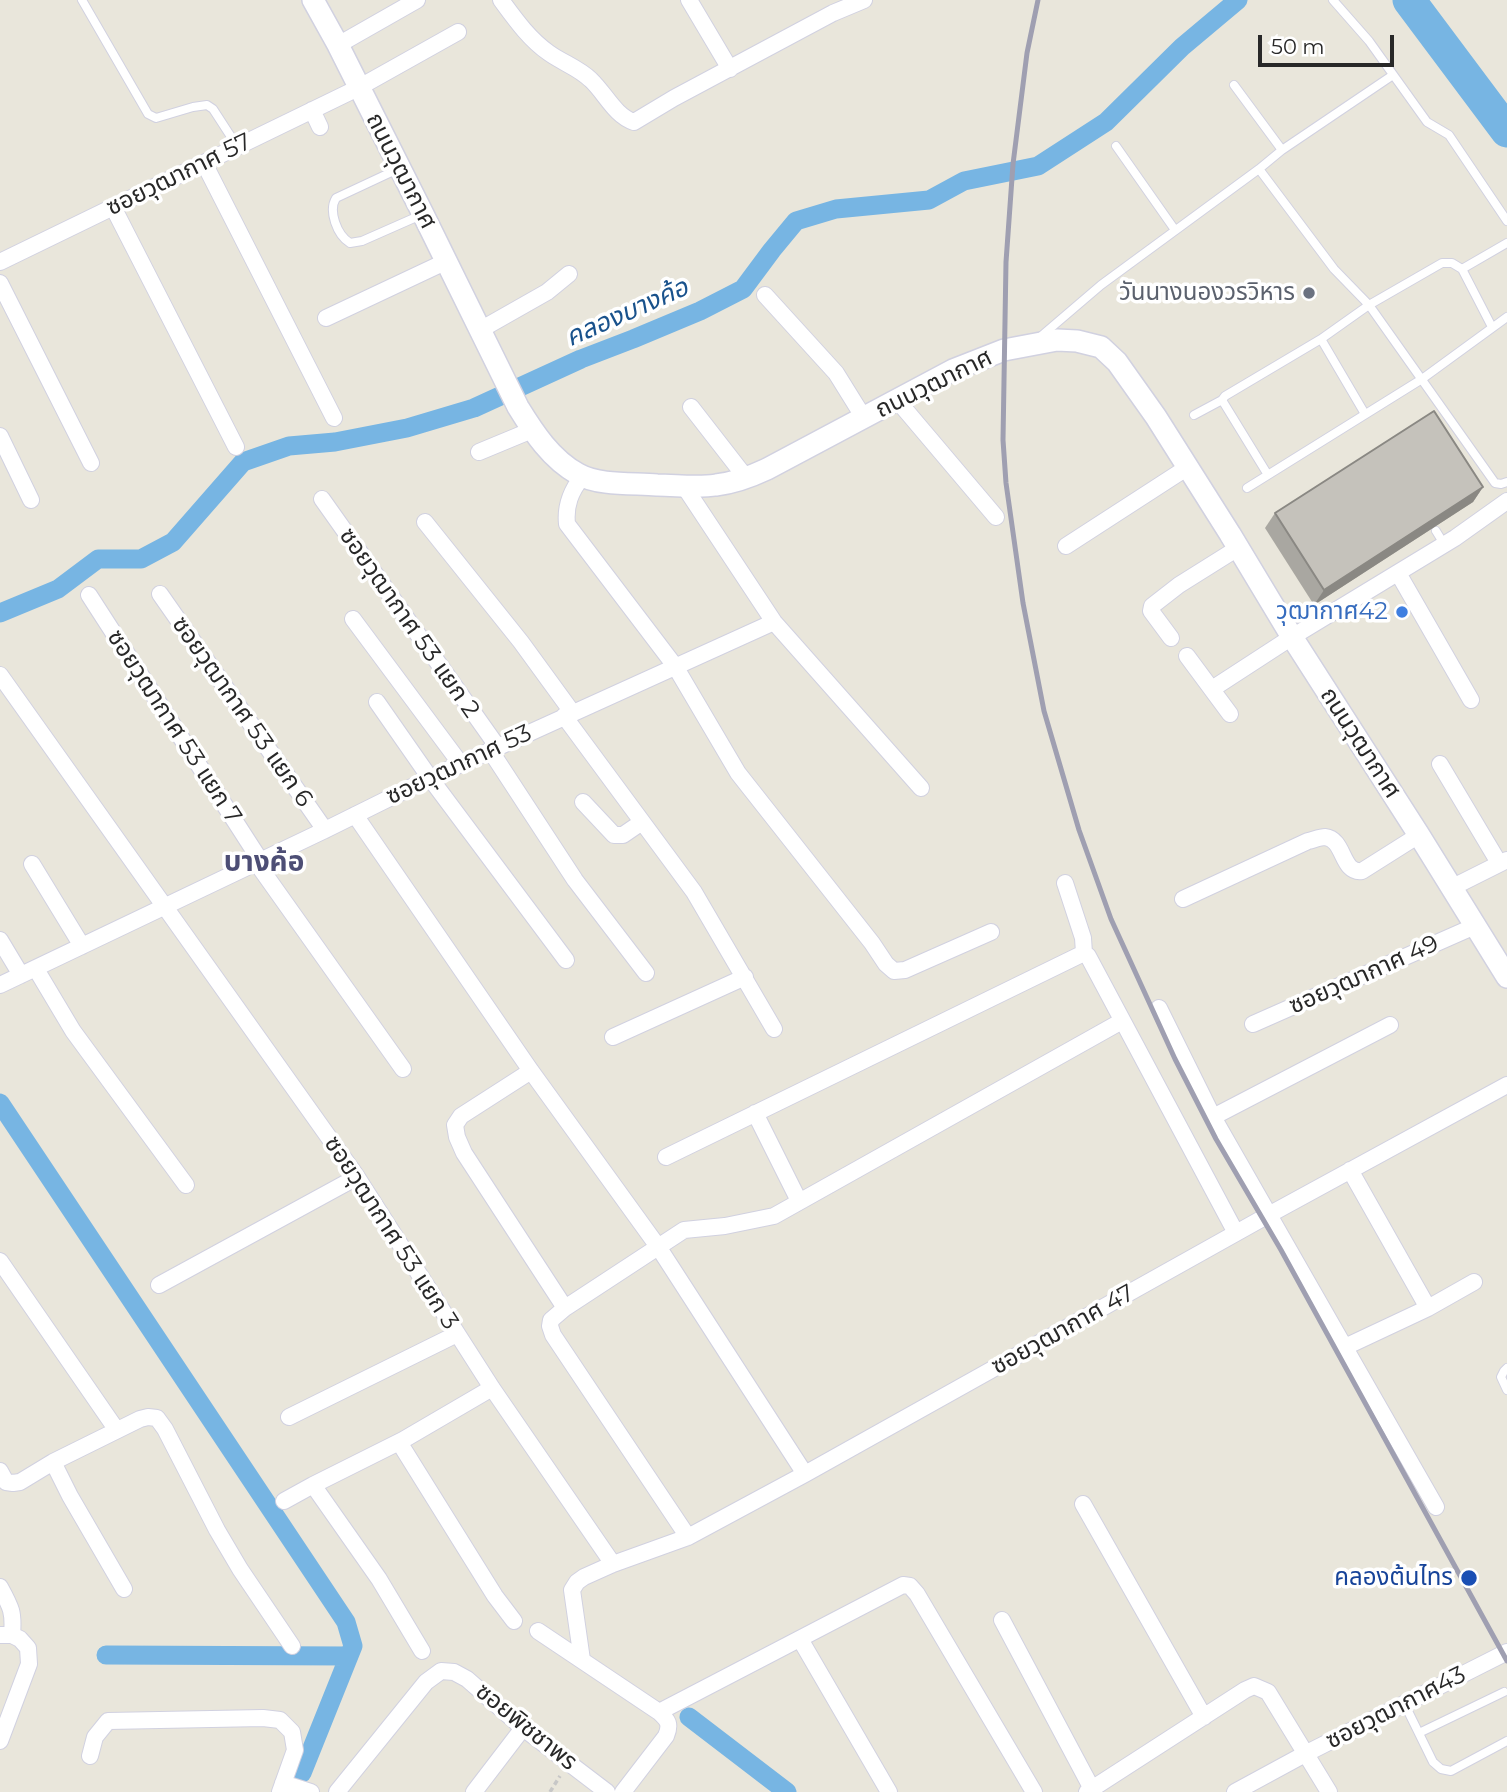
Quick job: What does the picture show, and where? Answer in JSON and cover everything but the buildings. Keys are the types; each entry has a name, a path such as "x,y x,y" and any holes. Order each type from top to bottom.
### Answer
{"main road":[{"name":"ถนนวุฒากาศ","path":"313,0 400,168 518,407 549,451 582,477 607,482 684,486 713,486 747,478 953,370 1004,350 1056,340 1077,341 1101,347 1117,362 1156,417 1507,977"}],"street":[{"path":"338,45 417,0"},
{"path":"501,0 536,43 550,54 574,66 590,79 624,119 634,122 833,13 864,0"},
{"path":"689,0 730,69"},
{"name":"ซอยวุฒากาศ 57","path":"0,262 358,88 458,32"},
{"path":"312,110 320,127"},
{"path":"204,163 334,418"},
{"path":"113,207 236,447"},
{"path":"327,318 446,261"},
{"path":"480,330 547,292 569,274"},
{"path":"0,283 92,463"},
{"path":"765,295 836,373 864,418"},
{"path":"897,400 996,517"},
{"path":"691,407 747,478"},
{"path":"479,452 531,429"},
{"path":"0,436 31,500"},
{"path":"1066,546 1188,467"},
{"path":"582,477 568,501 567,524 675,666 738,773 886,964 894,971 905,970 991,932"},
{"path":"684,486 774,622 921,789"},
{"name":"ซอยวุฒากาศ 53 แยก 2","path":"322,499 493,748 575,880 646,973"},
{"path":"1212,690 1292,637 1398,573 1440,538 1505,506"},
{"path":"425,522 521,642 642,822 694,892 774,1029"},
{"path":"1171,638 1151,611 1152,606 1178,585 1238,548"},
{"path":"1398,573 1471,700"},
{"name":"ซอยวุฒากาศ 53 แยก 6","path":"160,594 325,830"},
{"name":"ซอยวุฒากาศ 53 แยก 7","path":"89,595 258,861 403,1069"},
{"name":"ซอยวุฒากาศ 53 แยก 2","path":"353,618 460,763"},
{"name":"ซอยวุฒากาศ 53","path":"0,985 460,763 774,622"},
{"path":"1187,656 1230,714"},
{"name":"ซอยวุฒากาศ 53 แยก 3","path":"0,675 357,1177 492,1388 613,1564"},
{"path":"377,702 430,778 566,960"},
{"path":"1440,764 1503,861 1451,888"},
{"path":"583,802 614,835 623,835 642,822"},
{"path":"355,815 531,1071 659,1248 805,1474"},
{"path":"1183,899 1308,841 1329,838 1338,845 1351,870 1356,872 1362,871 1419,835"},
{"path":"32,864 82,946"},
{"path":"1065,883 1083,938 1084,953 1236,1233"},
{"name":"ซอยวุฒากาศ 49","path":"1253,1024 1475,926"},
{"path":"0,940 29,972 186,1185"},
{"path":"666,1157 1084,953"},
{"path":"613,1037 744,977"},
{"path":"1159,1008 1213,1117 1436,1507"},
{"path":"688,1537 553,1335 551,1320 684,1230 725,1226 774,1216 1122,1021"},
{"path":"1213,1117 1390,1025"},
{"path":"531,1071 461,1116 455,1125 464,1153 565,1308"},
{"name":"ซอยวุฒากาศ 47","path":"582,1660 572,1590 584,1577 688,1537 1507,1085"},
{"path":"755,1113 799,1201"},
{"path":"1350,1170 1428,1308"},
{"path":"159,1285 357,1177"},
{"path":"0,1261 116,1429"},
{"path":"1345,1348 1428,1308 1474,1282"},
{"path":"289,1417 457,1334"},
{"path":"284,1501 399,1442 492,1388"},
{"path":"0,1471 6,1482 20,1482 116,1429 148,1417 157,1418 240,1569 292,1646"},
{"path":"399,1442 495,1596 514,1621"},
{"path":"53,1462 124,1589"},
{"path":"313,1485 379,1579 422,1651"},
{"path":"1083,1504 1204,1717"},
{"path":"659,1712 903,1585 910,1586 1034,1792"},
{"path":"0,1587 13,1617 6,1635 20,1639 28,1648 29,1664 0,1741"},
{"path":"1002,1620 1089,1790"},
{"path":"538,1630 667,1720 669,1727 666,1735 623,1792"},
{"path":"800,1639 889,1792"},
{"name":"ซอยวุฒากาศ43","path":"1305,1754 1507,1652"},
{"name":"ซอยพิชชาพร","path":"337,1792 426,1682 441,1671 454,1672 467,1679 523,1728 607,1792"},
{"name":"ซอยวุฒากาศ43","path":"1089,1790 1254,1686 1268,1692 1329,1792"},
{"path":"90,1756 95,1737 108,1721 280,1720 292,1732 295,1749 281,1787 311,1792"},
{"path":"474,1792 523,1728"},
{"path":"1235,1792 1305,1754"}],"lane":[{"path":"82,0 148,114 156,118 207,104 237,146"},
{"path":"1333,0 1370,41 1427,122 1449,135 1507,221"},
{"path":"1031,345 1101,285 1282,150 1393,75"},
{"path":"1234,85 1282,150"},
{"path":"1116,146 1175,230"},
{"path":"400,168 335,198 332,212 344,239 349,243 362,241 423,214"},
{"path":"1259,169 1334,269 1369,305 1495,483 1507,482"},
{"path":"1462,269 1507,243"},
{"path":"1194,415 1321,339 1369,305 1442,263 1452,263 1462,269 1492,327"},
{"path":"1247,488 1422,379 1507,317"},
{"path":"1321,339 1366,414"},
{"path":"1222,400 1268,475"},
{"path":"1507,1368 1501,1377 1507,1390"},
{"path":"1419,1733 1504,1692"},
{"path":"1405,1704 1433,1762 1441,1769 1451,1771 1507,1741"}],"waterway":[{"name":"คลองบางค้อ","path":"0,613 58,589 98,559 141,559 173,542 243,462 289,446 335,442 407,428 474,408 581,359 700,311 743,289 796,221 836,209 929,200 964,181 1038,166 1106,122 1182,47 1238,0"},
{"path":"1409,0 1507,131"},
{"path":"0,1103 346,1622 353,1646 302,1773"},
{"path":"106,1655 349,1656"},
{"path":"689,1717 787,1792"}],"railway":[{"path":"1038,0 1027,53 1013,164 1006,262 1003,440 1006,483 1023,603 1044,711 1079,830 1111,919 1175,1059 1216,1139 1281,1250 1507,1661"}],"place":[{"name":"วันนางนองวรวิหาร","path":"1309,293"},
{"name":"วุฒากาศ42","path":"1402,612"},
{"name":"คลองต้นไทร","path":"1469,1578"}],"district":[{"name":"บางค้อ","path":"264,863"}]}
